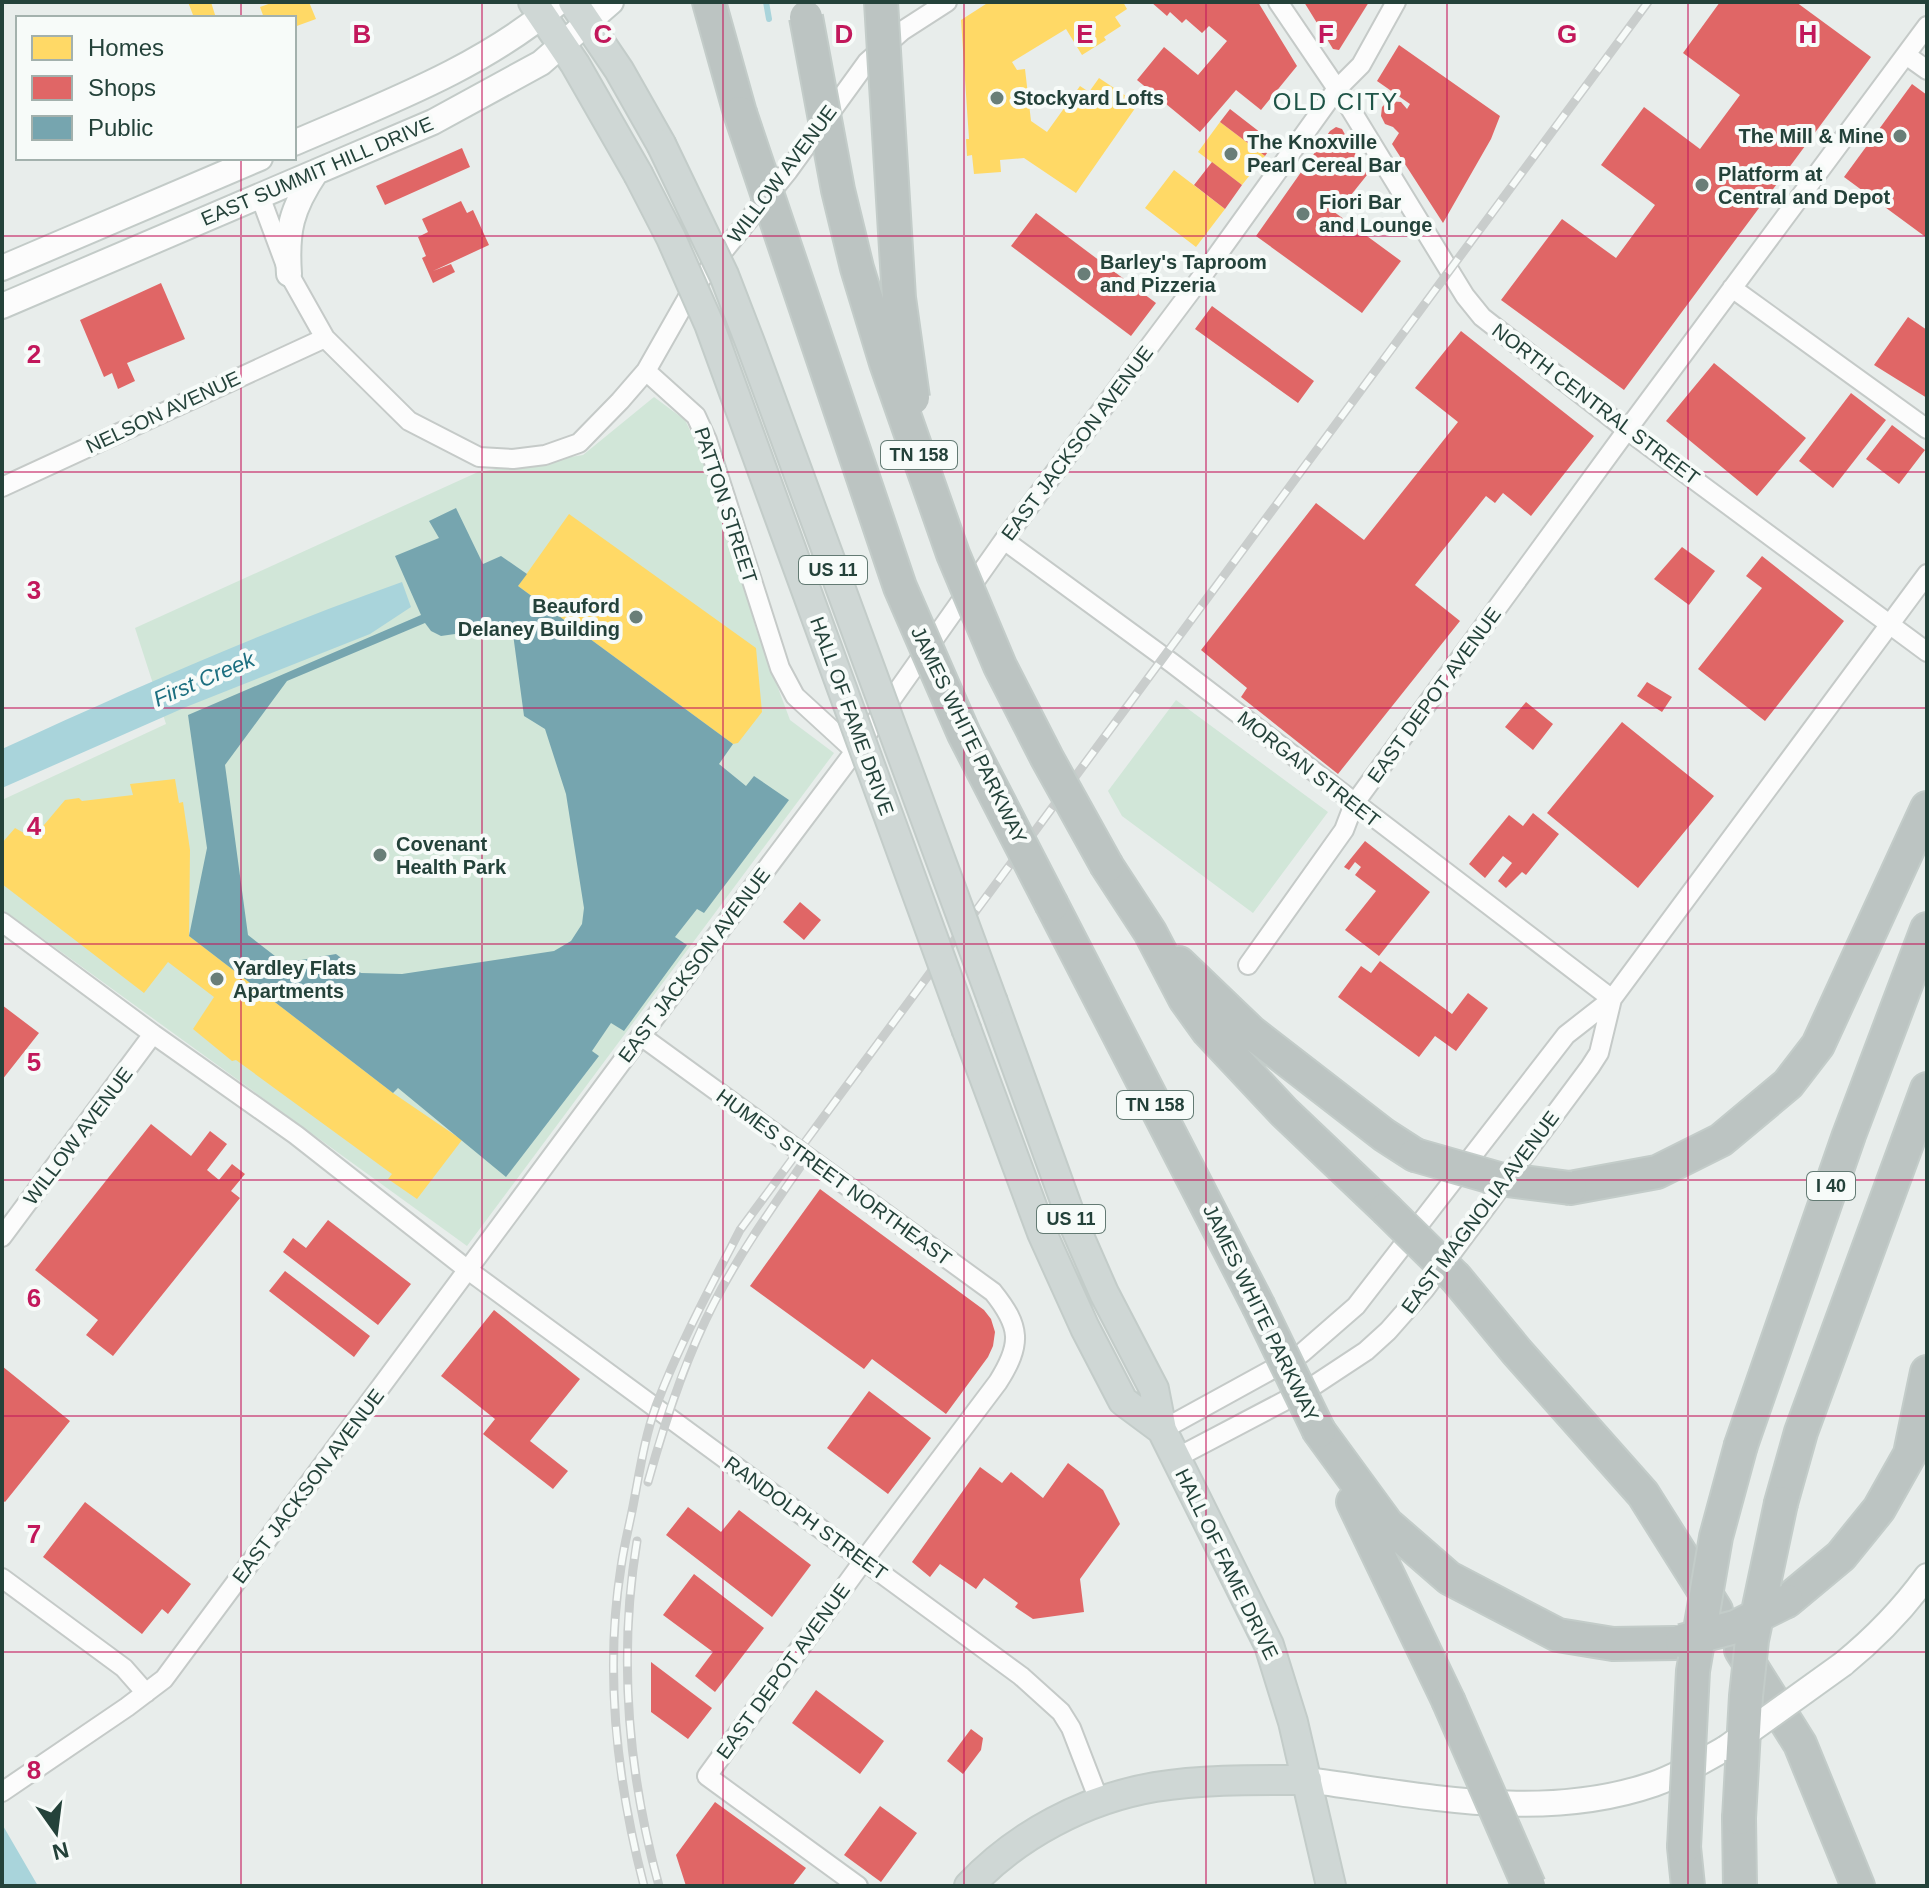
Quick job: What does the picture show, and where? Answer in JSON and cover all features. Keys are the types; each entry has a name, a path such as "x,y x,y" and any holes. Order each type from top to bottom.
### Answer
{"highway":[{"name":"JAMES WHITE PARKWAY","path":"709,2 740,113 900,587 964,734 1258,1305 1319,1431"},
{"path":"881,2 899,298 922,461"},
{"name":"TN 158","path":"805,10 838,190 857,268 886,363 953,554 1000,666 1047,758 1107,866 1150,932"},
{"path":"1150,932 1201,986 1251,1032 1384,1135 1415,1155 1499,1179 1570,1188 1657,1172 1721,1140 1788,1084 1818,1045 1927,808"},
{"name":"I 40","path":"1688,1886 1684,1847 1693,1671 1716,1537 1741,1445 1849,1135 1927,929"},
{"path":"1150,932 1185,999 1208,1031 1284,1112 1456,1278 1643,1494 1800,1744 1858,1886"},
{"name":"I 40","path":"1740,1886 1739,1818 1752,1640 1781,1503 1801,1432 1927,1089"},
{"path":"1319,1431 1387,1524 1449,1578 1558,1635 1613,1644 1675,1643 1735,1627 1787,1601 1841,1556 1879,1509 1910,1454 1927,1372"},
{"path":"1319,1431 1448,1700 1529,1886"}],"main road":[{"name":"EAST SUMMIT HILL DRIVE","path":"2,306 433,122 541,63 563,46 580,12 611,2"},
{"name":"EAST SUMMIT HILL DRIVE","path":"296,142 476,61 523,32 545,7"},
{"name":"HALL OF FAME DRIVE","path":"545,7 563,46 638,174 671,238 709,324 1042,1233 1085,1328 1123,1401 1162,1430"},
{"name":"HALL OF FAME DRIVE","path":"580,12 619,70 661,144 724,275 1072,1220 1104,1293 1154,1389 1162,1430 1269,1645 1307,1780 1331,1886"},
{"name":"EAST SUMMIT HILL DRIVE","path":"2,268 253,161"},
{"path":"253,161 260,196"},
{"path":"289,274 289,227 303,191 316,172"},
{"path":"969,1886 1013,1847 1060,1818 1154,1787 1229,1781 1307,1780 1516,1805 1562,1804 1610,1796 1655,1783 1726,1748 1843,1664 1872,1640 1927,1576"}],"street":[{"name":"WILLOW AVENUE","path":"646,371 692,290 788,171 867,62 902,31 947,2"},
{"name":"NORTH CENTRAL STREET","path":"1278,2 1473,307 1493,328 1927,652"},
{"name":"EAST JACKSON AVENUE","path":"2,1792 164,1679 855,751 1004,540 1207,270 1336,90 1361,65 1396,2"},
{"name":"EAST DEPOT AVENUE","path":"1248,965 1344,830 1354,804 1927,26"},
{"path":"1906,55 1927,70"},
{"path":"260,196 289,274 325,338 409,421 479,457 545,455 579,443 646,371"},
{"path":"1732,288 1927,429"},
{"name":"NELSON AVENUE","path":"2,487 325,338"},
{"name":"PATTON STREET","path":"646,371 696,416 702,428 780,668 795,696 855,751"},
{"name":"MORGAN STREET","path":"1004,540 1172,663 1612,999"},
{"name":"EAST MAGNOLIA AVENUE","path":"1162,1430 1302,1353 1356,1306 1566,1035 1612,999 1927,574"},
{"name":"RANDOLPH STREET","path":"2,922 296,1135 468,1270 1021,1676 1061,1712 1071,1728 1100,1803"},
{"name":"EAST MAGNOLIA AVENUE","path":"1176,1458 1313,1386 1366,1351 1388,1331 1425,1289 1595,1060 1612,999"},
{"name":"WILLOW AVENUE","path":"2,1237 153,1034"},
{"name":"HUMES STREET NORTHEAST","path":"641,1036 993,1292 1009,1312 1015,1329"},
{"name":"EAST DEPOT AVENUE","path":"858,1886 707,1776 998,1382 1016,1344 1015,1329"},
{"path":"2,1578 124,1668 146,1693"}],"green space":[{"name":"Covenant Health Park","path":"654,397 685,420 698,447 738,564 756,629 790,720 834,753 467,1246 2,909 2,800 166,724 135,628 478,472 583,455"},
{"path":"1176,700 1328,812 1253,913 1122,816 1108,791"}],"water":[{"name":"First Creek","path":"402,582 411,607 370,634 186,707 2,788 2,749 200,661"},
{"path":"2,1824 38,1886 2,1886"}],"building: Homes":[{"path":"188,2 211,2 215,16 190,16 193,15"},
{"path":"274,2 309,2 316,19 296,26 296,16 263,16 260,7"},
{"name":"Stockyard Lofts","path":"989,2 1123,2 1127,9 1115,17 1121,26 1082,55 1066,29 1012,62 1017,70 1025,69 1031,121 1047,132 1080,86 1089,92 1099,78 1138,104 1076,193 1024,158 1000,160 1001,172 974,174 972,155 967,156 966,139 969,139 961,20"},
{"name":"The Knoxville Pearl Cereal Bar","path":"1220,122 1265,156 1242,185 1198,152"},
{"path":"1174,170 1225,209 1196,247 1145,208"},
{"name":"Beauford Delaney Building","path":"569,514 756,648 762,712 738,743 733,744 518,586"},
{"name":"Yardley Flats Apartments","path":"175,779 179,803 183,802 190,850 189,936 393,1093 462,1140 417,1199 388,1179 392,1174 236,1060 232,1061 193,1029 214,997 168,962 144,993 2,884 2,843 15,828 33,838 65,800 133,795 130,784"}],"building: Shops":[{"path":"1151,2 1258,2 1297,66 1261,110 1236,90 1200,132 1137,80 1164,47 1198,75 1227,41 1209,26 1202,33 1186,19 1182,23 1170,12 1167,16"},
{"path":"1304,2 1369,2 1339,50 1333,49"},
{"name":"Platform at Central and Depot","path":"1720,2 1796,2 1871,57 1624,390 1501,300 1562,219 1616,258 1655,205 1601,165 1644,107 1700,149 1740,95 1683,53"},
{"path":"1399,45 1500,116 1491,139 1443,223 1392,144 1399,133 1385,124 1381,116 1382,107 1388,101 1401,102 1407,109 1410,104 1377,81"},
{"name":"The Mill & Mine","path":"1912,84 1927,95 1927,238 1844,177"},
{"path":"1230,109 1274,143 1265,156 1220,122"},
{"path":"1336,127 1342,129 1367,175 1347,200 1338,193 1326,206 1401,261 1362,313 1256,236 1330,131"},
{"path":"462,148 470,167 385,205 376,186"},
{"path":"1212,162 1242,185 1225,209 1194,185"},
{"path":"461,201 467,213 473,210 489,245 433,271 451,264 455,272 433,283 422,258 426,256 418,237 428,232 422,219"},
{"name":"Barley's Taproom and Pizzeria","path":"1036,213 1156,303 1131,336 1011,246"},
{"path":"161,283 185,339 127,363 135,381 118,389 112,373 104,377 80,320"},
{"path":"1212,306 1314,381 1298,403 1195,329"},
{"path":"1908,317 1927,330 1927,398 1874,365"},
{"path":"1461,331 1594,436 1531,516 1503,493 1495,503 1486,496 1415,585 1460,621 1338,774 1241,697 1247,688 1201,650 1316,503 1364,540 1458,422 1415,388"},
{"path":"1714,363 1806,438 1757,496 1666,421"},
{"path":"1851,393 1886,420 1833,488 1799,461"},
{"path":"1892,425 1925,450 1899,484 1866,459"},
{"path":"1682,547 1715,571 1689,605 1654,579"},
{"path":"1762,556 1844,621 1765,721 1698,669 1762,588 1746,576"},
{"path":"1647,682 1672,697 1662,712 1637,696"},
{"path":"1526,702 1553,724 1533,750 1505,727"},
{"path":"1622,722 1714,796 1638,888 1547,813"},
{"path":"1533,813 1559,834 1526,875 1522,872 1506,888 1498,881 1512,863 1503,856 1485,878 1469,864 1509,815 1523,826"},
{"path":"1365,841 1430,892 1379,956 1345,930 1376,891 1355,875 1361,867 1355,862 1349,870 1344,867"},
{"path":"800,902 821,920 804,940 783,922"},
{"path":"1380,961 1452,1014 1468,993 1488,1008 1456,1051 1435,1036 1419,1057 1338,997 1361,966 1371,973"},
{"path":"2,1005 39,1033 2,1080"},
{"path":"151,1124 191,1156 210,1131 227,1144 207,1170 219,1180 232,1164 245,1174 231,1191 240,1198 113,1356 86,1335 98,1320 35,1270"},
{"path":"820,1189 984,1310 991,1319 995,1332 988,1357 946,1414 872,1359 864,1369 750,1286"},
{"path":"328,1220 411,1284 378,1325 283,1252 293,1238 306,1248"},
{"path":"285,1271 370,1336 354,1357 269,1291"},
{"path":"494,1310 580,1379 530,1441 568,1471 553,1489 483,1434 495,1419 441,1376"},
{"path":"2,1366 70,1421 5,1502 2,1500"},
{"path":"869,1391 931,1438 888,1494 827,1448"},
{"path":"1068,1463 1103,1490 1120,1524 1080,1579 1084,1612 1033,1619 1015,1607 1018,1603 984,1578 976,1589 940,1564 930,1577 912,1562 980,1467 1002,1483 1011,1472 1043,1498"},
{"path":"85,1502 191,1584 168,1614 162,1609 142,1634 43,1557"},
{"path":"688,1507 721,1532 739,1510 811,1565 772,1617 666,1535"},
{"path":"694,1574 764,1628 715,1692 695,1676 713,1652 663,1615"},
{"path":"651,1662 712,1708 688,1739 651,1712"},
{"path":"816,1690 884,1741 860,1774 792,1723"},
{"path":"971,1729 983,1738 981,1750 963,1774 947,1761"},
{"path":"715,1802 806,1868 792,1886 686,1886 676,1855"},
{"path":"880,1806 917,1833 881,1882 844,1855"}],"building: Public":[{"path":"456,508 483,564 501,556 527,574 518,586 733,744 719,764 746,786 754,776 789,800 704,913 697,909 675,937 687,945 624,1031 611,1023 592,1051 599,1056 506,1177 398,1088 393,1093 189,936 207,848 188,715 421,615 395,556 439,538 429,521","holes":["425,623 431,631 441,636 504,627 513,634 524,716 545,729 566,794 584,908 582,924 571,941 554,951 402,974 361,973 336,954 284,963 248,935 225,765 287,681"]}],"waterway":[{"path":"766,2 769,19"}],"railway":[{"path":"644,1886 620,1768 616,1728 614,1647 621,1567 643,1453 656,1406 685,1339 740,1230 1648,2"},
{"path":"648,1482 676,1391 704,1324 724,1284 807,1157"},
{"path":"637,1541 628,1628 629,1715 640,1801 659,1886"}],"place":[{"name":"Stockyard Lofts","path":"997,98"},
{"name":"The Mill & Mine","path":"1900,136"},
{"name":"The Knoxville Pearl Cereal Bar","path":"1231,154"},
{"name":"Platform at Central and Depot","path":"1702,185"},
{"name":"Fiori Bar and Lounge","path":"1303,214"},
{"name":"Barley's Taproom and Pizzeria","path":"1084,274"},
{"name":"Beauford Delaney Building","path":"636,617"},
{"name":"Covenant Health Park","path":"380,855"},
{"name":"Yardley Flats Apartments","path":"217,979"}],"district":[{"name":"OLD CITY","path":"1336,101"}]}
